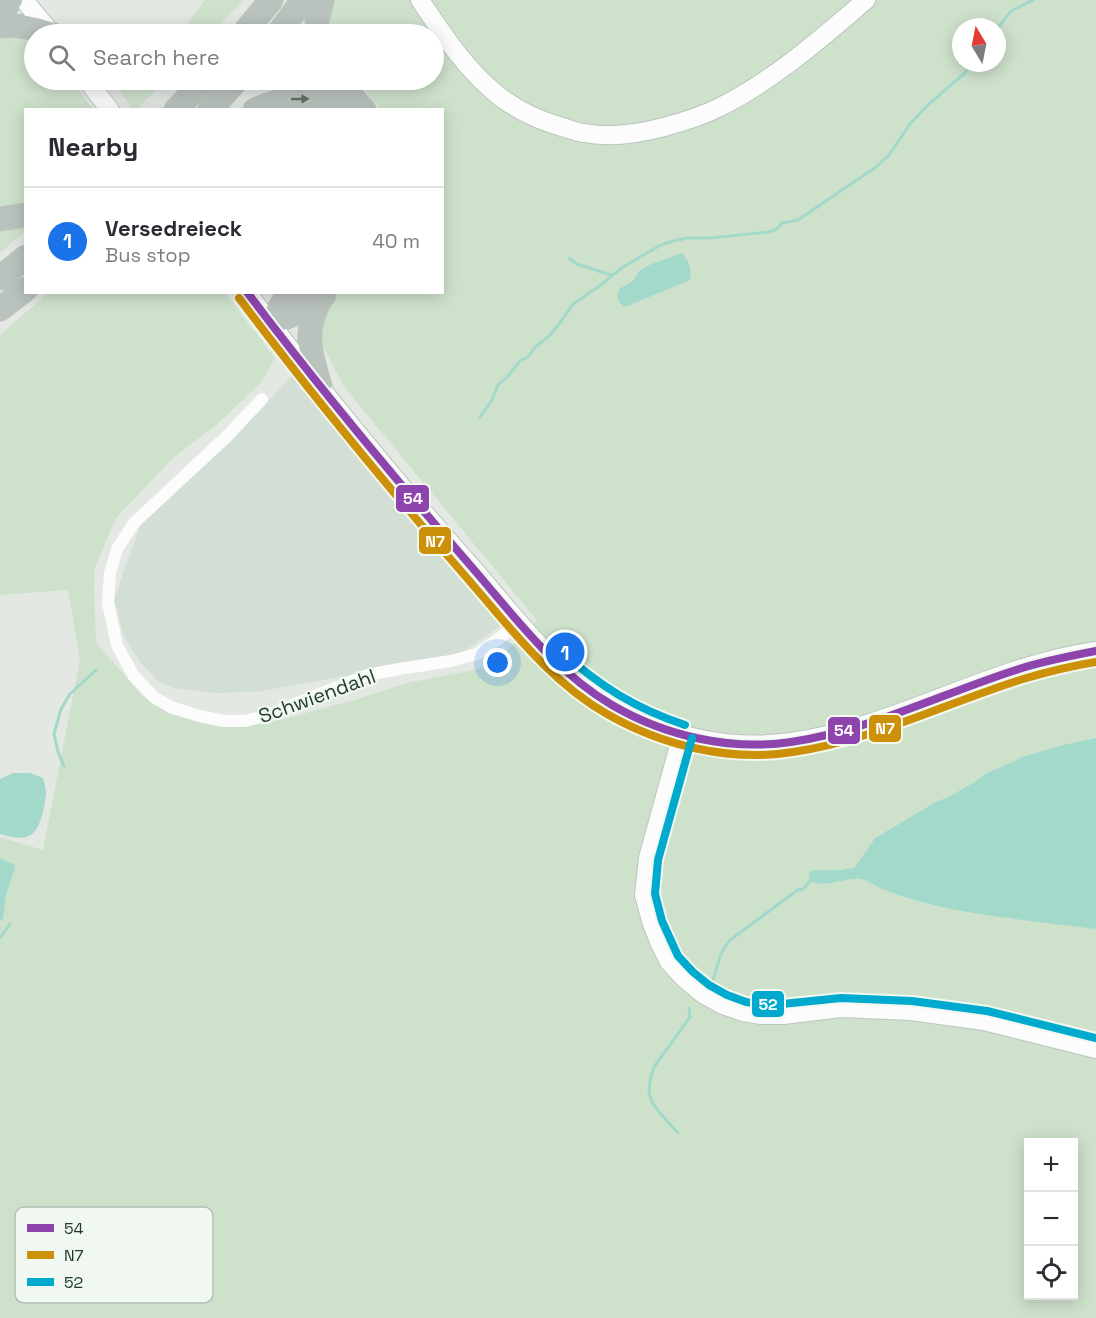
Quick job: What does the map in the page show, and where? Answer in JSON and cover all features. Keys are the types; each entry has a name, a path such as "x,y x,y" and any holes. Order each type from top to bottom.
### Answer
{"highway":[{"path":"0,14 11,0"},
{"path":"251,24 271,0"},
{"path":"285,24 303,0"},
{"path":"317,24 322,0"},
{"path":"0,26 24,26"},
{"path":"178,108 195,90"},
{"path":"212,108 228,90"},
{"path":"346,90 362,108"},
{"path":"260,108 275,102 302,98 333,103 342,108"},
{"path":"0,219 24,215"},
{"path":"0,278 24,258"},
{"path":"0,309 24,291"},
{"path":"270,322 284,301 293,294"},
{"path":"270,322 287,319 324,295"},
{"path":"320,386 311,355 309,336 315,308 324,295"}],"main road":[{"path":"24,0 44,24"},
{"path":"420,0 436,24"},
{"path":"444,36 451,47 496,94 522,111 540,120 582,133 613,136 645,132 689,120 720,107 762,82 818,41 866,0"},
{"path":"95,90 108,108"},
{"path":"249,294 371,451 448,542 552,658 593,693 631,716 682,735 730,743 750,745 788,742 819,737 867,724 1021,668 1074,654 1096,651"},
{"path":"682,735 648,858 644,895 652,924 669,962 686,980 704,994 723,1005 761,1016 841,1008 911,1011 984,1021 1096,1049"}],"street":[{"name":"Schwiendahl","path":"262,399 226,437 134,523 117,549 110,573 108,603 117,645 133,675 155,698 171,707 199,717 245,721 265,716 367,675 451,661 477,654 519,621"}],"shaded area":[{"path":"205,0 244,0 220,24 187,24"},
{"path":"332,0 1096,0 1096,738 1025,756 985,774 974,783 934,803 875,838 854,868 827,871 814,883 825,884 857,878 931,905 1013,919 1096,929 1096,1318 0,1318 0,921 3,919 6,895 15,868 14,865 0,858 0,837 43,850 80,660 68,590 0,595 0,335 47,294 226,294 275,358 262,382 214,427 173,458 116,518 95,567 96,643 142,696 172,715 217,725 264,724 358,699 407,683 478,669 501,657 537,620 345,388 320,341 328,302 336,294 444,294 444,108 379,108 365,90 444,90 444,24 331,24 326,10"},
{"path":"14,35 24,38 24,90 79,90 92,108 24,108 24,232 0,253 0,39"},
{"path":"156,90 138,108 132,108 119,91"},
{"path":"682,253 689,265 690,280 625,307 618,300 619,289 633,281 639,271"},
{"path":"293,374 503,624 460,654 406,662 351,675 256,692 215,693 174,688 159,682 140,662 124,636 114,600 141,524 233,440"},
{"path":"1096,738 1096,929 993,916 933,905 882,889 860,879 821,884 814,883 810,879 809,873 814,870 854,868 875,838 985,774 1025,756"},
{"path":"13,773 30,773 43,778 46,792 41,820 33,833 21,838 0,834 0,779"},
{"path":"0,858 15,865 15,868 6,895 3,919 0,921"}],"waterway":[{"path":"1006,18 1011,11 1033,0"},
{"path":"480,417 492,400 498,385 520,361 528,357 535,347 548,337 573,304 623,267 661,245 673,241 768,232 776,230 782,223 798,220 876,167 889,155 910,124 966,72"},
{"path":"569,258 577,264 611,275"},
{"path":"64,766 54,734 61,709 70,694 96,670"},
{"path":"712,983 720,955 730,940 799,889 802,890 810,881"},
{"path":"0,938 10,924"},
{"path":"678,1133 652,1102 649,1092 650,1080 654,1067 690,1017 689,1008"}],"transit line":[{"name":"54","path":"249,294 359,434 507,609 573,677 592,692 632,716 676,733 722,742 745,744 791,742 850,729 1028,666 1096,651"},
{"name":"N7","path":"239,298 378,474 531,652 586,701 651,735 697,749 721,753 769,755 793,752 881,730 1023,679 1096,662"},
{"name":"52","path":"559,650 618,695 685,725"},
{"name":"52","path":"692,738 658,860 655,894 662,921 678,956 709,985 746,1002 762,1004 841,998 912,1001 987,1011 1096,1038"}],"place":[{"name":"Versedreieck","path":"565,652"}]}
